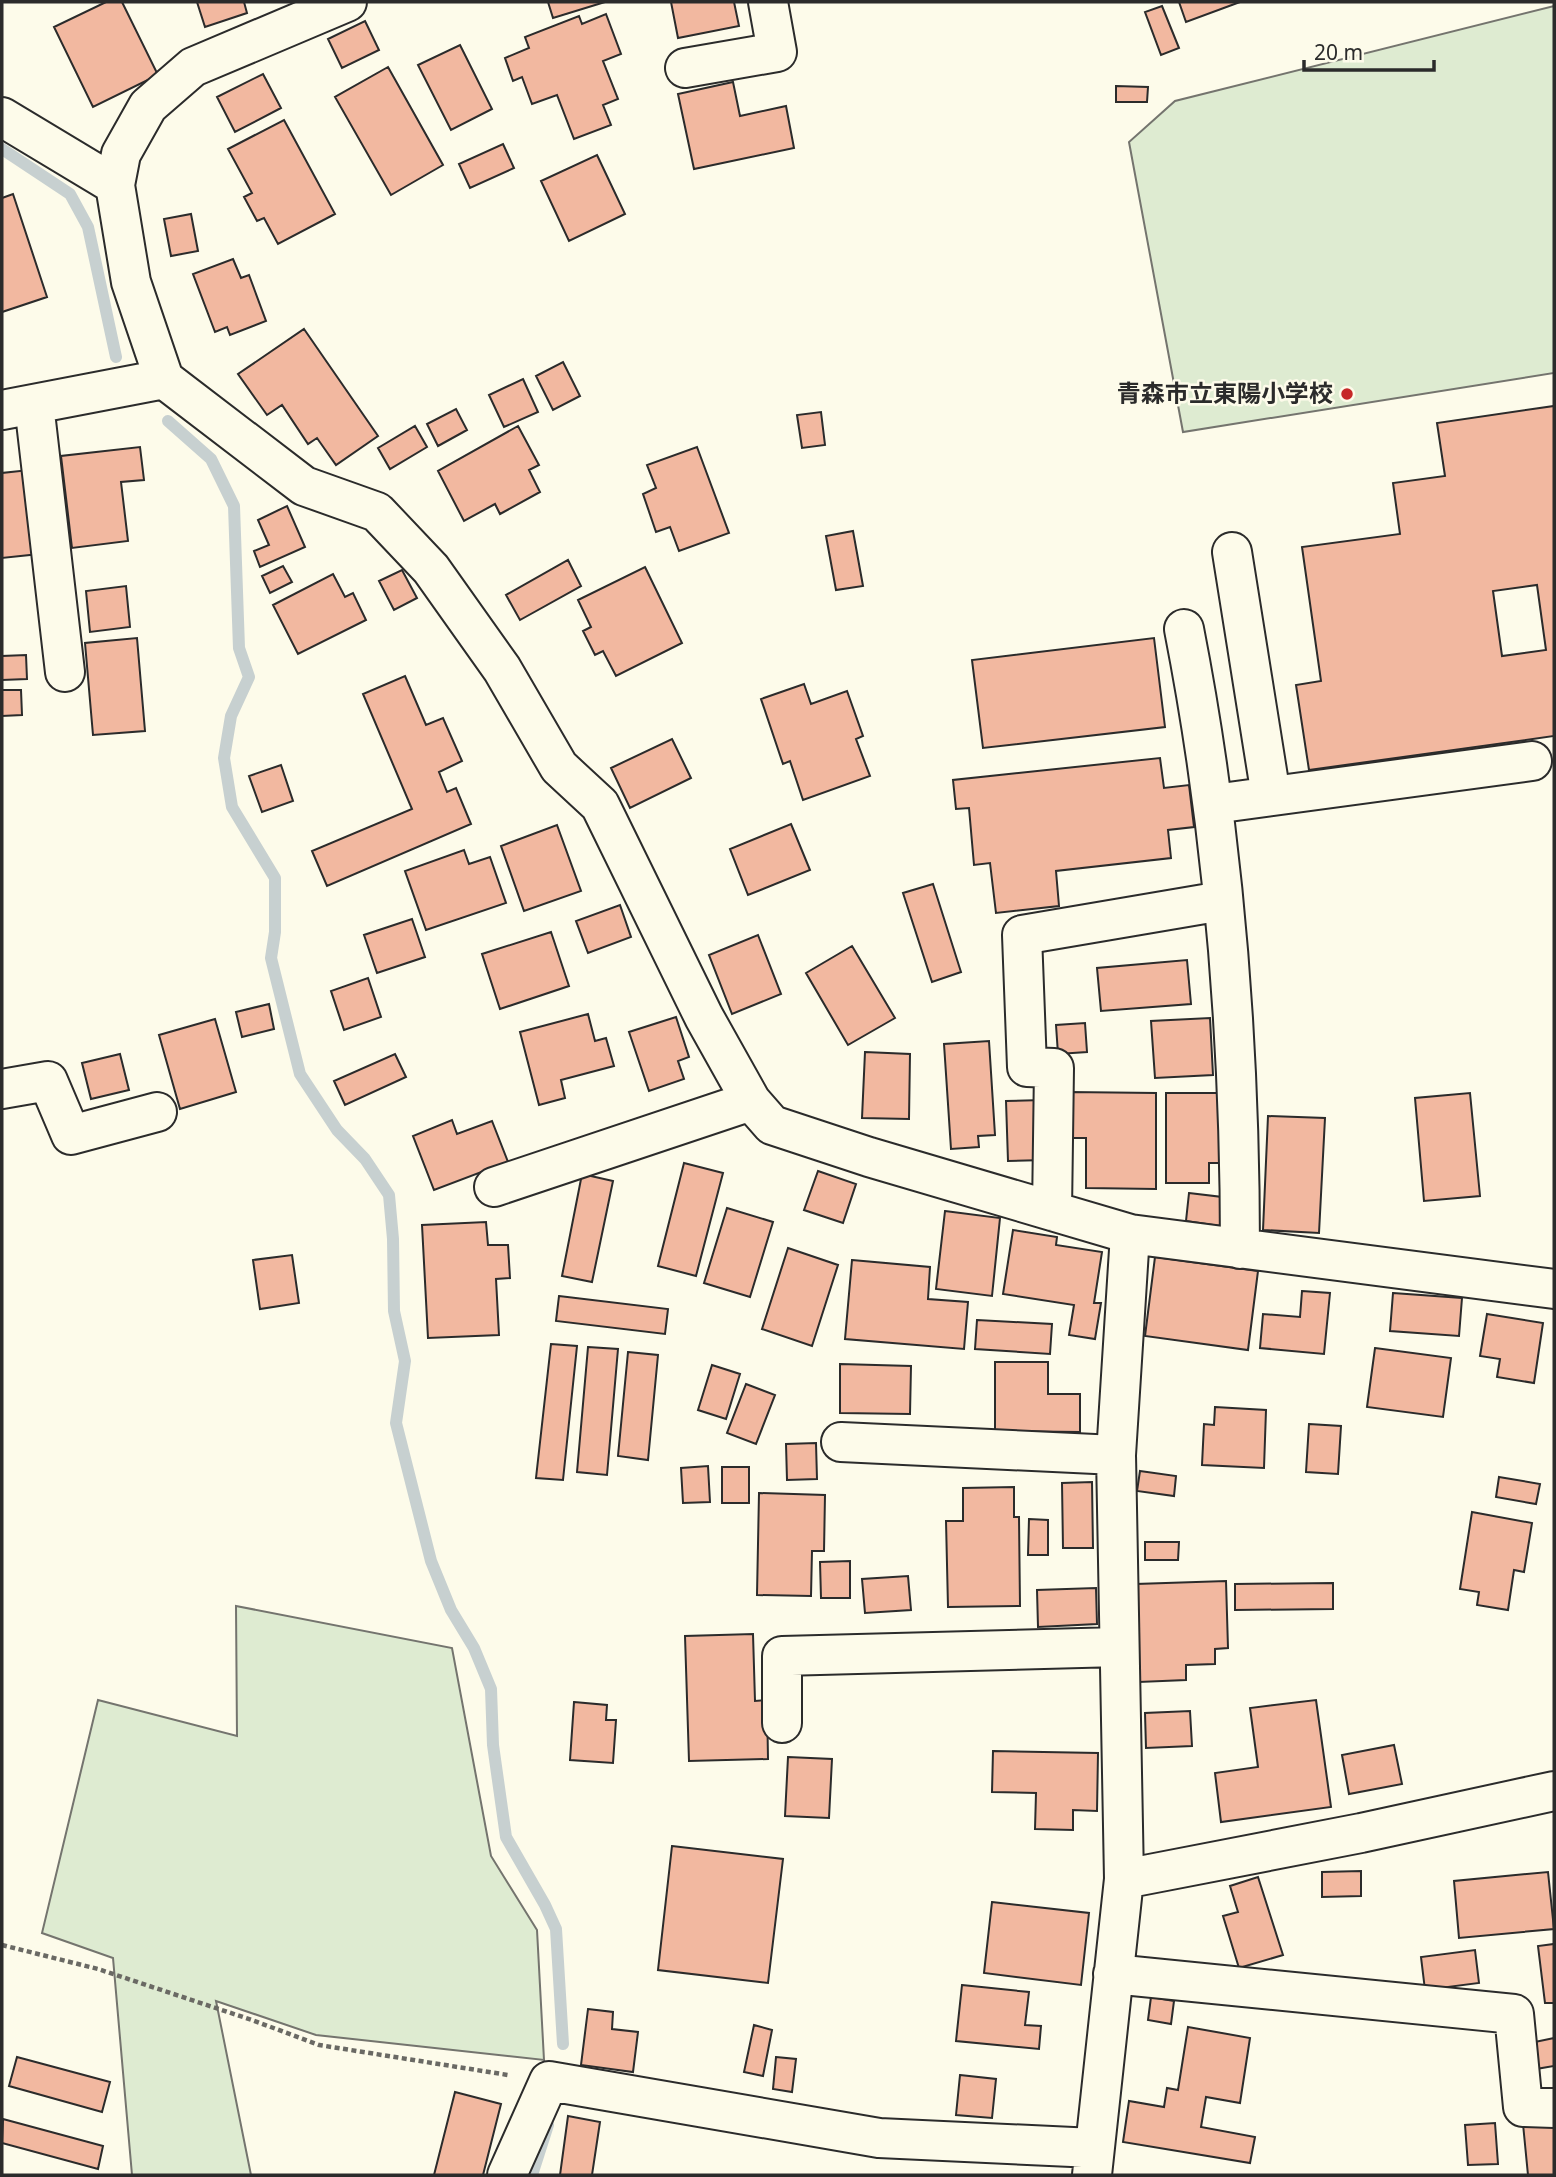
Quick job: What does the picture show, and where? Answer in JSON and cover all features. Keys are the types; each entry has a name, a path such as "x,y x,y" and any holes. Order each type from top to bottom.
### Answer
{"street":[{"path":"347,2 193,67 148,106 121,154 115,185 131,282 164,379 304,486 377,512 431,569 502,669 559,767 600,805 704,1017 751,1101 772,1125 869,1157 1130,1234 1554,1289"},
{"path":"685,68 777,52 768,2"},
{"path":"2,117 115,185"},
{"path":"65,671 18,407 164,379"},
{"path":"1232,552 1271,796"},
{"path":"1184,629 1214,804 1233,1013 1239,1143 1240,1249"},
{"path":"1214,804 1532,761"},
{"path":"1052,1211 1054,1068 1027,1067 1022,935 1222,901"},
{"path":"2,1088 48,1081 71,1135 157,1112"},
{"path":"494,1187 751,1101"},
{"path":"508,2175 549,2081 879,2137 1093,2162 1124,1879 1116,1455 1130,1234"},
{"path":"841,1442 1116,1455"},
{"path":"782,1723 782,1656 1119,1647"},
{"path":"1124,1879 1361,1833 1554,1791"},
{"path":"1113,1974 1514,2014 1523,2107 1554,2108"}],"path":[{"path":"2,1945 98,1969 319,2045 549,2081"}],"green space":[{"path":"1554,6 1554,373 1183,432 1129,142 1175,101"},
{"path":"236,1606 452,1648 491,1856 537,1930 544,2060 316,2035 216,2001 251,2175 132,2175 113,1958 42,1933 98,1700 237,1736"}],"building":[{"path":"106,2 122,2 158,75 93,107 54,27"},
{"path":"197,2 244,2 247,13 205,27"},
{"path":"548,2 605,2 553,18"},
{"path":"671,2 734,2 739,26 678,38"},
{"path":"1179,2 1240,2 1186,22"},
{"path":"1162,6 1179,48 1161,55 1145,12"},
{"path":"606,14 621,54 603,61 618,99 603,105 611,125 574,139 557,95 532,104 522,77 513,81 505,58 529,48 525,37 579,16 582,24"},
{"path":"365,21 379,50 342,68 328,39"},
{"path":"460,45 492,109 451,130 418,65"},
{"path":"388,67 443,165 391,195 335,97"},
{"path":"263,74 281,108 235,132 217,97"},
{"path":"733,82 740,116 786,106 794,148 694,169 678,94"},
{"path":"1116,86 1148,87 1147,102 1116,102"},
{"path":"284,120 335,214 278,244 264,218 257,221 244,197 252,193 228,149"},
{"path":"503,144 514,168 470,188 459,164"},
{"path":"597,155 625,214 569,241 541,181"},
{"path":"13,194 47,297 2,312 2,198"},
{"path":"191,214 198,251 171,256 164,219"},
{"path":"233,259 241,278 249,275 266,321 230,335 227,327 215,332 193,274"},
{"path":"304,329 378,436 336,465 317,438 308,444 282,405 267,415 238,374"},
{"path":"563,362 580,396 553,410 536,376"},
{"path":"523,379 538,412 504,427 489,395"},
{"path":"1554,406 1554,736 1309,770 1296,685 1321,681 1302,547 1400,534 1393,483 1445,476 1437,423","holes":["1537,585 1546,650 1502,656 1493,591"]},
{"path":"456,409 467,430 438,446 427,424"},
{"path":"821,412 825,445 802,448 797,415"},
{"path":"415,426 427,447 390,469 378,448"},
{"path":"518,426 539,465 529,470 540,492 500,514 495,504 464,521 438,471"},
{"path":"140,447 144,480 121,482 128,541 72,548 61,456"},
{"path":"697,447 729,533 679,551 670,527 656,532 643,494 656,488 647,465"},
{"path":"29,470 39,554 2,558 2,473"},
{"path":"287,506 305,547 260,567 254,551 269,545 258,520"},
{"path":"853,531 863,586 836,590 826,536"},
{"path":"568,560 581,586 520,620 506,595"},
{"path":"283,566 292,582 270,593 262,576"},
{"path":"645,567 682,643 616,676 603,651 595,655 583,631 591,627 578,600"},
{"path":"402,570 417,598 394,610 379,581"},
{"path":"333,574 345,597 353,593 366,620 298,654 273,605"},
{"path":"126,586 130,627 90,632 86,591"},
{"path":"137,638 145,731 93,735 85,643"},
{"path":"1154,638 1165,727 983,748 972,660"},
{"path":"26,655 27,679 2,680 2,656"},
{"path":"405,676 426,725 443,718 462,761 439,772 447,792 456,788 471,824 327,886 312,851 412,809 363,694"},
{"path":"804,684 811,704 847,691 863,736 856,739 870,776 803,800 790,761 783,764 761,699"},
{"path":"2,690 21,690 22,715 2,716"},
{"path":"672,739 691,778 630,808 611,768"},
{"path":"1160,758 1164,788 1189,785 1194,827 1168,830 1171,858 1056,871 1059,906 996,913 990,863 974,865 969,808 956,809 953,780"},
{"path":"281,765 293,801 262,812 249,776"},
{"path":"791,824 810,870 748,895 730,849"},
{"path":"557,825 581,891 524,911 501,846"},
{"path":"464,850 469,864 490,857 506,903 426,930 405,871"},
{"path":"933,884 961,972 932,982 903,893"},
{"path":"620,905 631,937 588,953 576,921"},
{"path":"412,919 425,957 377,973 364,935"},
{"path":"551,932 569,986 500,1009 482,954"},
{"path":"758,935 781,994 732,1014 709,955"},
{"path":"852,946 895,1018 848,1045 806,973"},
{"path":"1187,960 1191,1004 1101,1011 1097,968"},
{"path":"368,978 381,1017 344,1030 331,991"},
{"path":"269,1004 274,1029 242,1037 236,1012"},
{"path":"588,1014 595,1041 606,1038 614,1066 561,1080 565,1098 539,1105 520,1032"},
{"path":"676,1017 689,1057 678,1061 684,1079 649,1091 629,1032"},
{"path":"1210,1018 1213,1075 1155,1078 1151,1021"},
{"path":"215,1019 236,1092 180,1109 159,1035"},
{"path":"1085,1023 1087,1052 1058,1054 1056,1025"},
{"path":"989,1041 995,1135 978,1136 979,1147 951,1149 944,1044"},
{"path":"865,1052 910,1054 909,1119 862,1118"},
{"path":"120,1054 129,1090 91,1099 82,1063"},
{"path":"395,1054 406,1077 345,1105 334,1081"},
{"path":"1069,1092 1156,1093 1156,1189 1086,1188 1086,1138 1068,1138"},
{"path":"1166,1093 1225,1093 1225,1163 1209,1163 1209,1183 1166,1183"},
{"path":"1470,1093 1480,1196 1424,1201 1415,1098"},
{"path":"1043,1100 1045,1160 1008,1161 1006,1101"},
{"path":"1268,1116 1325,1118 1319,1233 1263,1230"},
{"path":"452,1120 457,1134 492,1121 508,1162 434,1190 413,1136"},
{"path":"684,1163 723,1173 696,1276 658,1266"},
{"path":"818,1171 856,1184 843,1223 804,1210"},
{"path":"582,1174 613,1181 592,1282 562,1276"},
{"path":"1189,1193 1222,1197 1220,1226 1186,1221"},
{"path":"727,1208 773,1222 750,1297 704,1283"},
{"path":"945,1211 1000,1218 992,1296 936,1289"},
{"path":"486,1222 488,1245 508,1245 510,1278 496,1279 499,1335 428,1338 422,1225"},
{"path":"1013,1230 1057,1237 1056,1245 1102,1252 1094,1303 1101,1303 1095,1339 1069,1335 1074,1305 1003,1294"},
{"path":"788,1248 838,1265 812,1346 762,1329"},
{"path":"292,1255 299,1303 260,1309 253,1260"},
{"path":"1155,1257 1258,1271 1248,1350 1145,1336"},
{"path":"852,1260 930,1267 928,1299 968,1302 964,1349 845,1339"},
{"path":"1302,1291 1330,1293 1324,1354 1260,1348 1263,1314 1300,1317"},
{"path":"1393,1293 1462,1298 1459,1336 1390,1331"},
{"path":"559,1296 668,1309 665,1334 556,1321"},
{"path":"1487,1314 1543,1323 1534,1383 1497,1377 1500,1359 1480,1356"},
{"path":"977,1320 1052,1324 1050,1354 975,1349"},
{"path":"551,1344 577,1346 563,1480 536,1478"},
{"path":"588,1347 618,1349 607,1475 577,1472"},
{"path":"1375,1348 1451,1358 1443,1417 1367,1407"},
{"path":"628,1352 658,1355 648,1460 618,1456"},
{"path":"995,1362 1048,1362 1048,1394 1080,1394 1080,1432 995,1431"},
{"path":"840,1364 911,1366 910,1414 840,1413"},
{"path":"712,1365 740,1374 726,1419 698,1410"},
{"path":"746,1384 775,1395 756,1444 727,1433"},
{"path":"1215,1407 1266,1410 1264,1468 1202,1465 1204,1424 1214,1425"},
{"path":"1309,1424 1341,1426 1338,1474 1306,1472"},
{"path":"816,1443 817,1479 787,1480 786,1444"},
{"path":"708,1466 710,1502 683,1503 681,1468"},
{"path":"722,1467 749,1467 749,1503 722,1503"},
{"path":"1140,1471 1176,1476 1174,1496 1137,1491"},
{"path":"1499,1477 1540,1484 1536,1504 1496,1497"},
{"path":"1092,1482 1093,1548 1063,1548 1062,1483"},
{"path":"1014,1487 1014,1517 1019,1517 1020,1606 948,1607 946,1521 963,1521 963,1488"},
{"path":"759,1493 825,1495 824,1551 812,1551 811,1596 757,1595"},
{"path":"1472,1512 1532,1523 1524,1572 1514,1570 1508,1610 1477,1605 1479,1592 1460,1589"},
{"path":"1029,1519 1048,1520 1048,1555 1028,1555"},
{"path":"1145,1542 1179,1542 1178,1560 1145,1560"},
{"path":"850,1561 850,1598 821,1598 820,1562"},
{"path":"908,1576 911,1610 865,1613 862,1579"},
{"path":"1226,1581 1228,1648 1215,1649 1215,1664 1186,1665 1186,1680 1139,1682 1136,1584"},
{"path":"1333,1583 1333,1609 1235,1610 1235,1584"},
{"path":"1096,1588 1097,1624 1038,1627 1037,1590"},
{"path":"753,1634 755,1701 767,1700 768,1759 689,1761 685,1636"},
{"path":"1316,1700 1331,1807 1221,1822 1215,1773 1258,1767 1250,1708"},
{"path":"574,1702 607,1705 606,1720 616,1720 613,1763 570,1760"},
{"path":"1190,1711 1192,1746 1146,1748 1145,1713"},
{"path":"1394,1745 1402,1784 1349,1794 1342,1755"},
{"path":"993,1751 1098,1753 1097,1811 1073,1810 1073,1830 1035,1829 1036,1793 992,1792"},
{"path":"788,1757 832,1759 829,1818 785,1816"},
{"path":"672,1846 783,1859 768,1983 658,1970"},
{"path":"1361,1871 1361,1896 1322,1897 1322,1872"},
{"path":"1548,1872 1554,1929 1459,1938 1454,1881"},
{"path":"1258,1877 1283,1955 1239,1968 1223,1916 1238,1912 1230,1886"},
{"path":"992,1902 1089,1913 1081,1985 984,1973"},
{"path":"1554,1944 1554,2003 1545,2003 1538,1946"},
{"path":"1475,1950 1479,1983 1425,1990 1421,1957"},
{"path":"962,1985 1029,1992 1025,2025 1041,2026 1039,2049 956,2041"},
{"path":"1151,1997 1174,2001 1171,2024 1148,2020"},
{"path":"588,2009 613,2012 612,2029 638,2032 633,2072 581,2065"},
{"path":"754,2025 772,2030 763,2076 744,2072"},
{"path":"1188,2027 1250,2038 1240,2103 1206,2097 1201,2127 1255,2137 1250,2163 1123,2142 1129,2101 1164,2107 1167,2088 1178,2090"},
{"path":"1554,2038 1554,2066 1536,2069 1530,2043"},
{"path":"17,2057 110,2082 102,2112 9,2086"},
{"path":"776,2057 796,2059 792,2092 773,2089"},
{"path":"960,2075 996,2079 992,2118 956,2115"},
{"path":"455,2092 501,2104 483,2175 434,2175"},
{"path":"568,2116 600,2122 592,2175 560,2175"},
{"path":"3,2119 103,2146 98,2169 2,2143"},
{"path":"1554,2121 1554,2175 1528,2175 1523,2124"},
{"path":"1495,2123 1498,2164 1468,2165 1465,2125"}],"waterway":[{"path":"2,149 70,194 88,227 116,357"},
{"path":"168,421 211,459 234,506 239,648 249,677 231,716 224,758 232,807 275,878 275,932 271,958 300,1074 337,1130 365,1159 389,1195 393,1239 394,1311 405,1361 396,1423 431,1561 451,1610 474,1648 491,1689 493,1745 506,1837 556,1929 563,2044"},
{"path":"532,2175 548,2125"}],"place":[{"name":"青森市立東陽小学校","path":"1347,394"}]}
